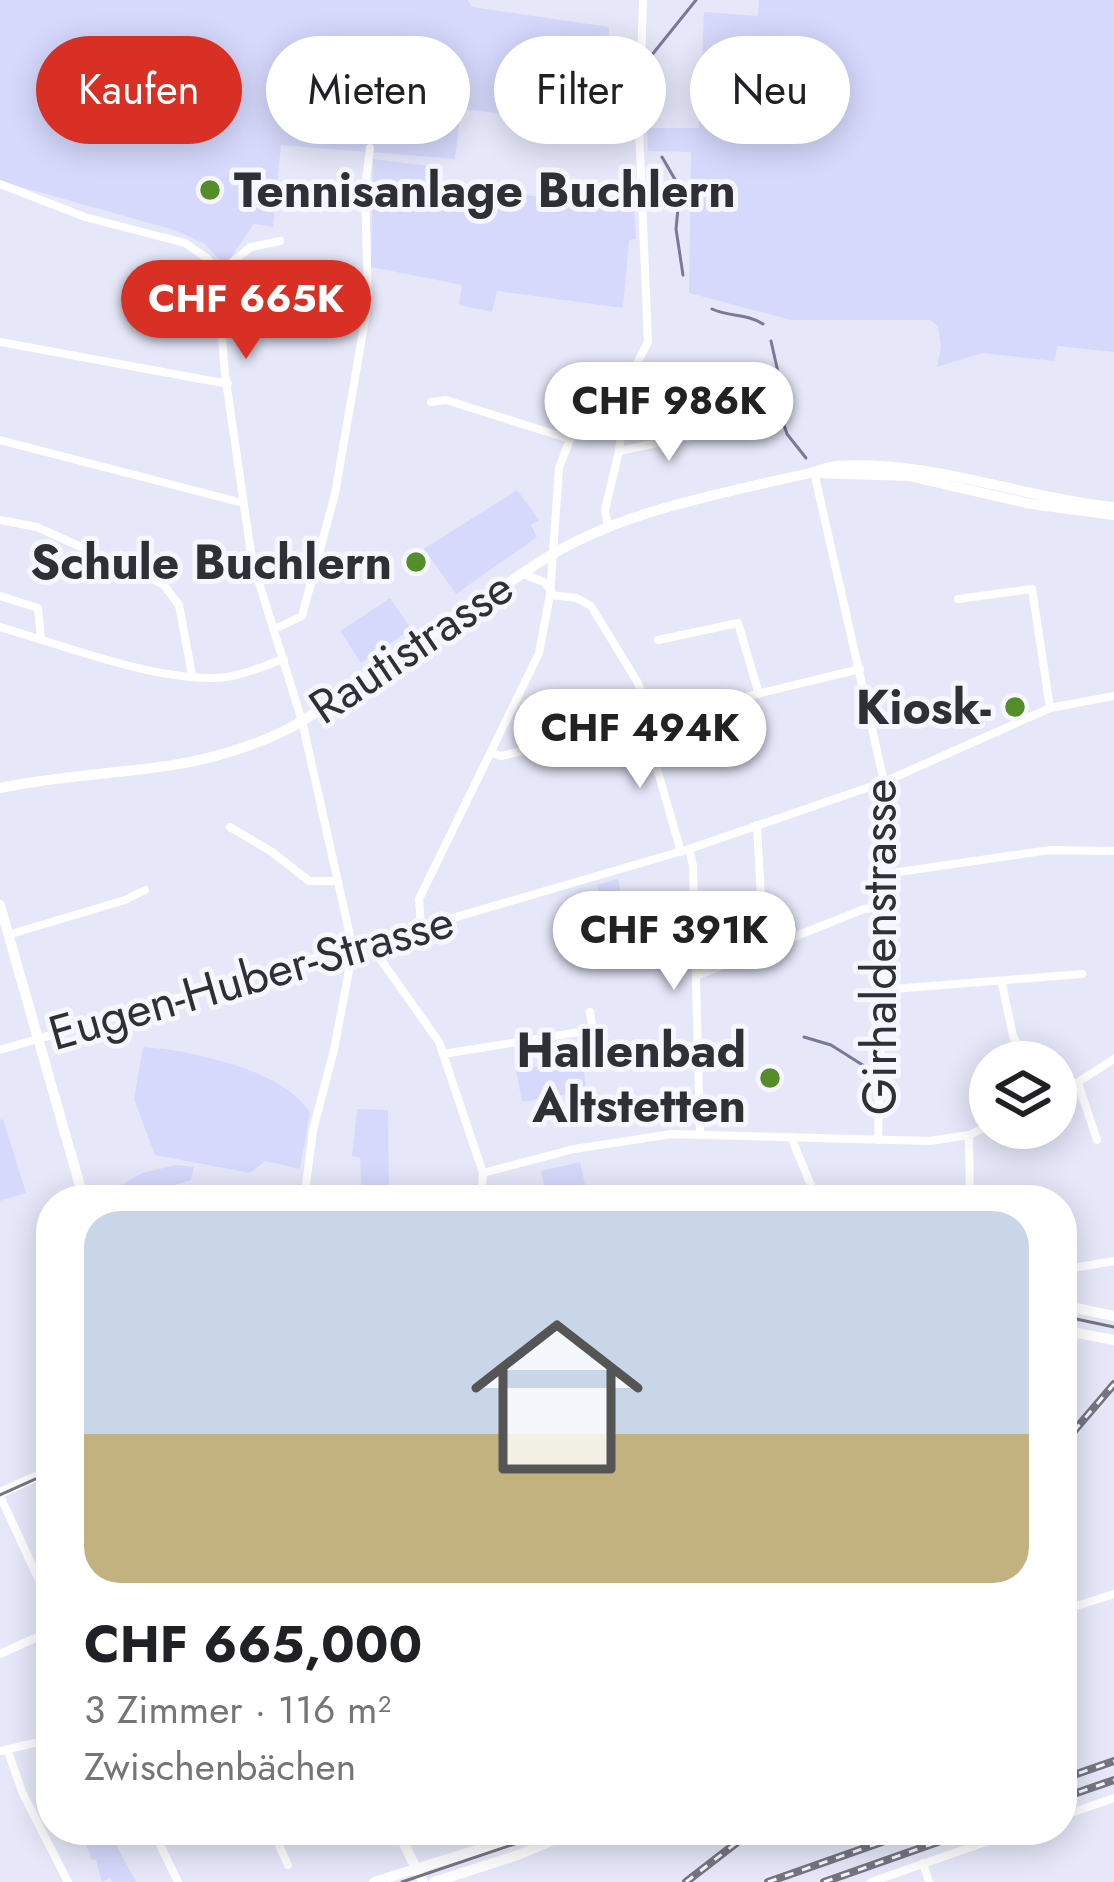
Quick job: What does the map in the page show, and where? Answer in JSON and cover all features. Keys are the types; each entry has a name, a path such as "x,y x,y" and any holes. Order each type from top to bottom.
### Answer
{"street":[{"path":"421,926 419,899 539,653 551,592 559,468 569,439 600,402 624,386 643,356 649,325 639,134 643,0"},
{"path":"274,629 297,621 304,612 335,494 368,302 364,188 370,148"},
{"path":"0,184 85,217 185,242 208,259 217,274 255,573 302,721 353,949 313,1130 306,1185"},
{"path":"217,274 251,247 280,241"},
{"path":"0,342 228,384"},
{"path":"624,386 722,381"},
{"path":"608,528 605,511 619,451 624,386"},
{"path":"430,402 446,400 569,439"},
{"path":"619,451 715,431"},
{"path":"0,440 243,503"},
{"name":"Rautistrasse","path":"0,788 199,762 237,750 302,721 552,554 608,528 828,466 924,470 1114,511"},
{"name":"Girhaldenstrasse","path":"814,472 884,782 878,1140"},
{"path":"0,520 37,527 163,584 179,607 192,676"},
{"path":"522,574 544,582 551,592 591,606 638,683 652,720 656,765 693,866 700,1132"},
{"path":"958,599 1032,589 1050,708"},
{"path":"0,596 38,608 41,639"},
{"path":"658,640 738,623 759,694"},
{"path":"0,627 111,661 192,676 229,676 284,659"},
{"path":"491,753 501,756 860,669"},
{"name":"Eugen-Huber-Strasse","path":"0,1050 685,850 884,782 1050,708 1114,696"},
{"path":"757,826 761,898 779,943"},
{"path":"230,827 309,881 335,881"},
{"path":"885,874 1050,850 1114,851"},
{"path":"11,934 146,890"},
{"path":"0,905 80,1185"},
{"path":"696,976 863,909 884,907"},
{"path":"369,943 431,1029 443,1054 483,1173 483,1185"},
{"path":"881,990 1082,974"},
{"path":"1003,983 1015,1041"},
{"path":"590,1012 597,1056"},
{"path":"443,1054 592,1030"},
{"path":"1096,1140 1078,1083 1114,1059"},
{"path":"483,1173 614,1141 700,1132 930,1141 969,1135"},
{"path":"791,1137 811,1185"},
{"path":"969,1149 970,1185"},
{"path":"1077,1267 1114,1261"},
{"path":"1077,1307 1114,1316"},
{"path":"1077,1333 1114,1340"},
{"path":"36,1477 0,1495 36,1573"},
{"path":"1077,1606 1114,1594"},
{"path":"0,1654 36,1638"},
{"path":"36,1742 3,1750 36,1819"},
{"path":"1077,1811 1114,1798"},
{"path":"49,1845 68,1882"},
{"path":"161,1845 178,1882"},
{"path":"279,1845 288,1865"},
{"path":"405,1845 423,1882"},
{"path":"374,1882 484,1845"},
{"path":"434,1882 542,1845"},
{"path":"871,1882 976,1845"},
{"path":"923,1863 929,1882"}],"shaded area":[{"path":"0,0 468,0 472,7 609,27 609,36 494,36 494,113 470,110 470,36 266,36 266,144 457,144 455,159 281,145 273,227 254,224 225,266 205,244 174,230 0,181"},
{"path":"759,0 1114,0 1114,352 1057,346 1055,361 982,353 937,367 938,326 930,320 791,320 689,293 691,152 648,151 648,144 666,144 666,128 690,128 690,144 850,144 850,36 703,36 704,12 758,16"},
{"path":"373,159 429,166 427,184 634,207 636,239 629,240 623,308 497,291 492,312 459,305 462,285 371,267"},
{"path":"517,490 539,520 531,525 537,537 456,594 424,549"},
{"path":"390,598 411,629 361,663 340,631"},
{"path":"618,879 628,925 610,931 597,885"},
{"path":"143,1047 235,1065 298,1098 310,1113 300,1169 265,1161 250,1173 155,1155 134,1099"},
{"path":"583,1060 586,1091 522,1102 516,1070"},
{"path":"357,1109 388,1110 389,1185 361,1185 360,1158 352,1156"},
{"path":"0,1120 26,1193 0,1201"},
{"path":"580,1162 585,1185 544,1185 541,1171"},
{"path":"176,1165 194,1167 191,1180 175,1185 122,1185 142,1173"},
{"path":"86,1845 116,1845 136,1882 112,1882 110,1878 102,1882 96,1860"}],"waterway":[{"path":"666,37 696,0"},
{"path":"662,157 680,188 676,229 683,275"},
{"path":"712,309 763,324"},
{"path":"771,341 784,399 782,419 787,434 806,458"},
{"path":"804,1037 831,1045 869,1069"}],"tram line":[{"path":"1077,1319 1114,1327"},
{"path":"0,1495 36,1479"},
{"path":"402,1882 512,1845"}],"railway":[{"path":"1077,1427 1114,1384"},
{"path":"1077,1774 1114,1761"},
{"path":"1077,1793 1114,1780"},
{"path":"686,1882 734,1845"},
{"path":"768,1882 873,1845"},
{"path":"824,1882 929,1845"}],"place":[{"name":"Tennisanlage Buchlern","path":"210,190"},
{"name":"Schule Buchlern","path":"416,562"},
{"name":"Kiosk-","path":"1015,707"},
{"name":"Hallenbad Altstetten","path":"770,1078"}]}
